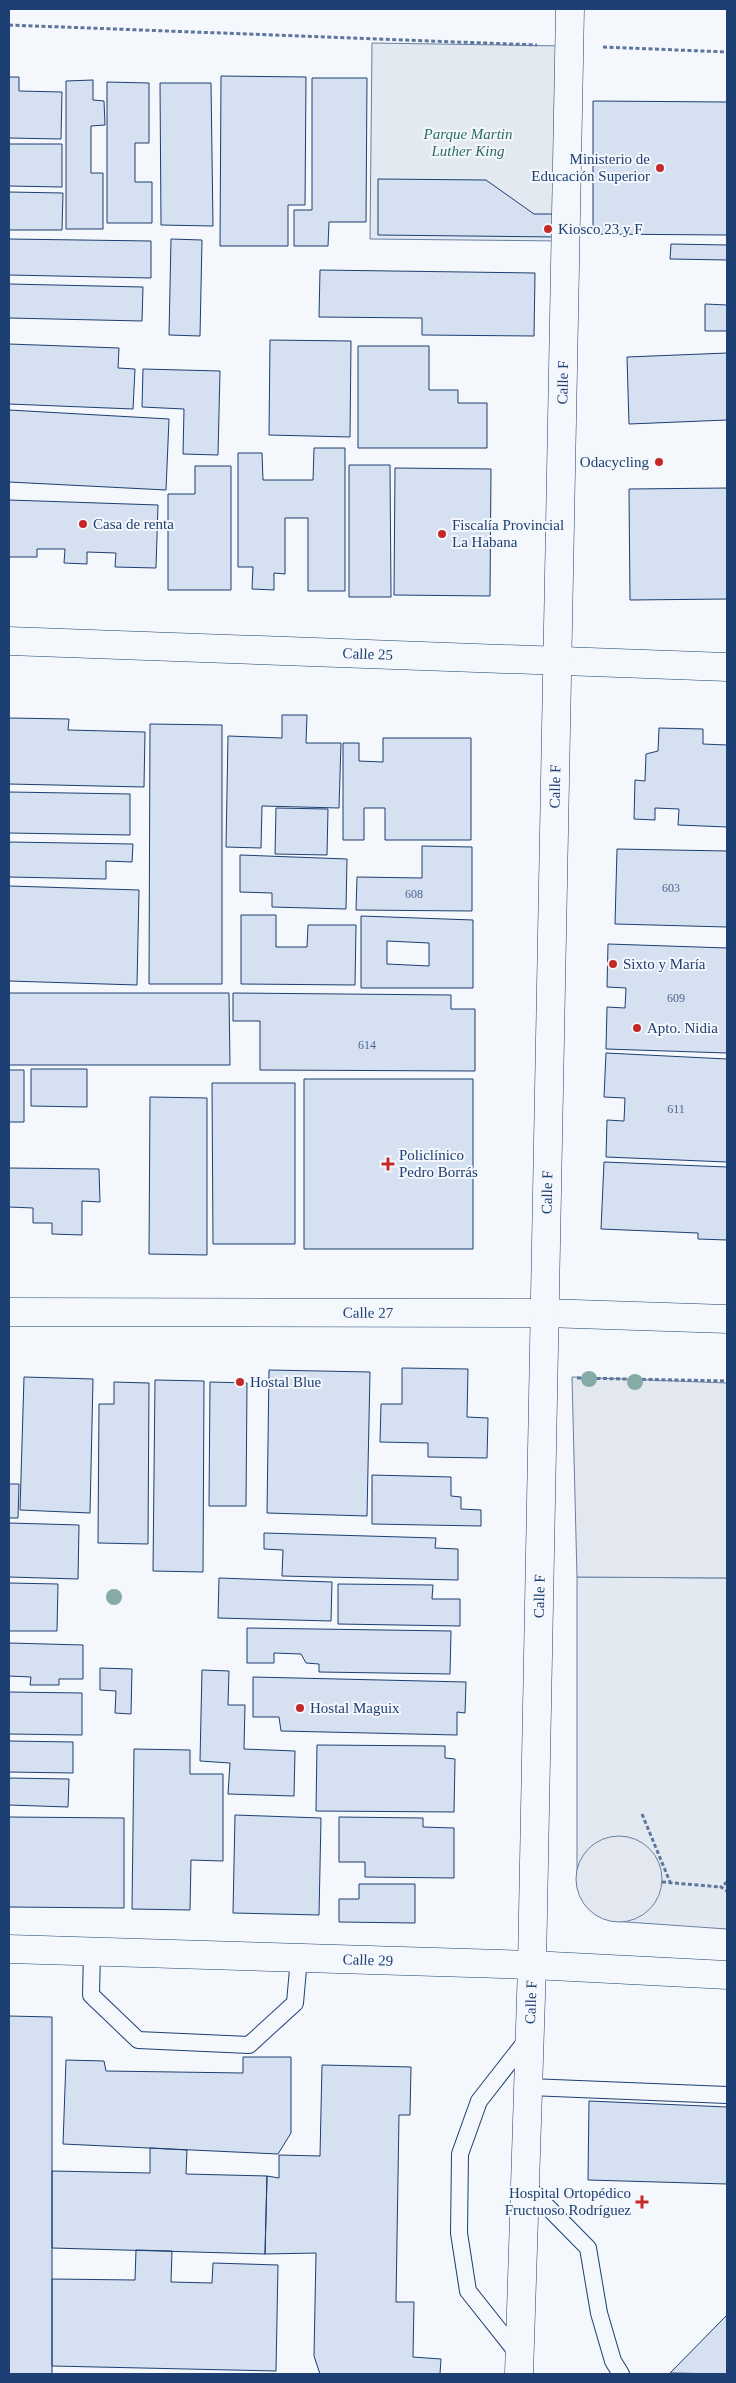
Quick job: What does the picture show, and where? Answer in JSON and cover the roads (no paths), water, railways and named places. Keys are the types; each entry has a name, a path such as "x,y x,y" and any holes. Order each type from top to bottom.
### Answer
{"street":[{"name":"Calle F","path":"519,2364 532,1965 570,9"},
{"name":"Calle 25","path":"9,641 727,667"},
{"name":"Calle 27","path":"9,1312 545,1313 727,1319"},
{"name":"Calle 29","path":"9,1949 532,1965 727,1975"}],"lane":[{"path":"92,1952 91,1995 138,2040 249,2046 295,2003 299,1958"},
{"path":"519,2364 468,2291 459,2233 460,2154 479,2101 530,2035"},
{"path":"529,2087 727,2095"},
{"path":"525,2184 588,2248 599,2314 613,2361 621,2374"}],"place":[{"name":"Ministerio de Educación Superior","path":"660,168"},
{"name":"Kiosco 23 y F","path":"548,229"},
{"name":"Odacycling","path":"659,462"},
{"name":"Casa de renta","path":"83,524"},
{"name":"Fiscalía Provincial La Habana","path":"442,534"},
{"name":"Sixto y María","path":"613,964"},
{"name":"Apto. Nidia","path":"637,1028"},
{"name":"Policlínico Pedro Borrás","path":"388,1164"},
{"name":"Hostal Blue","path":"240,1382"},
{"name":"Hostal Maguix","path":"300,1708"},
{"name":"Hospital Ortopédico Fructuoso Rodríguez","path":"642,2202"}],"park label":[{"name":"Parque Martin Luther King","path":"468,142"}]}
